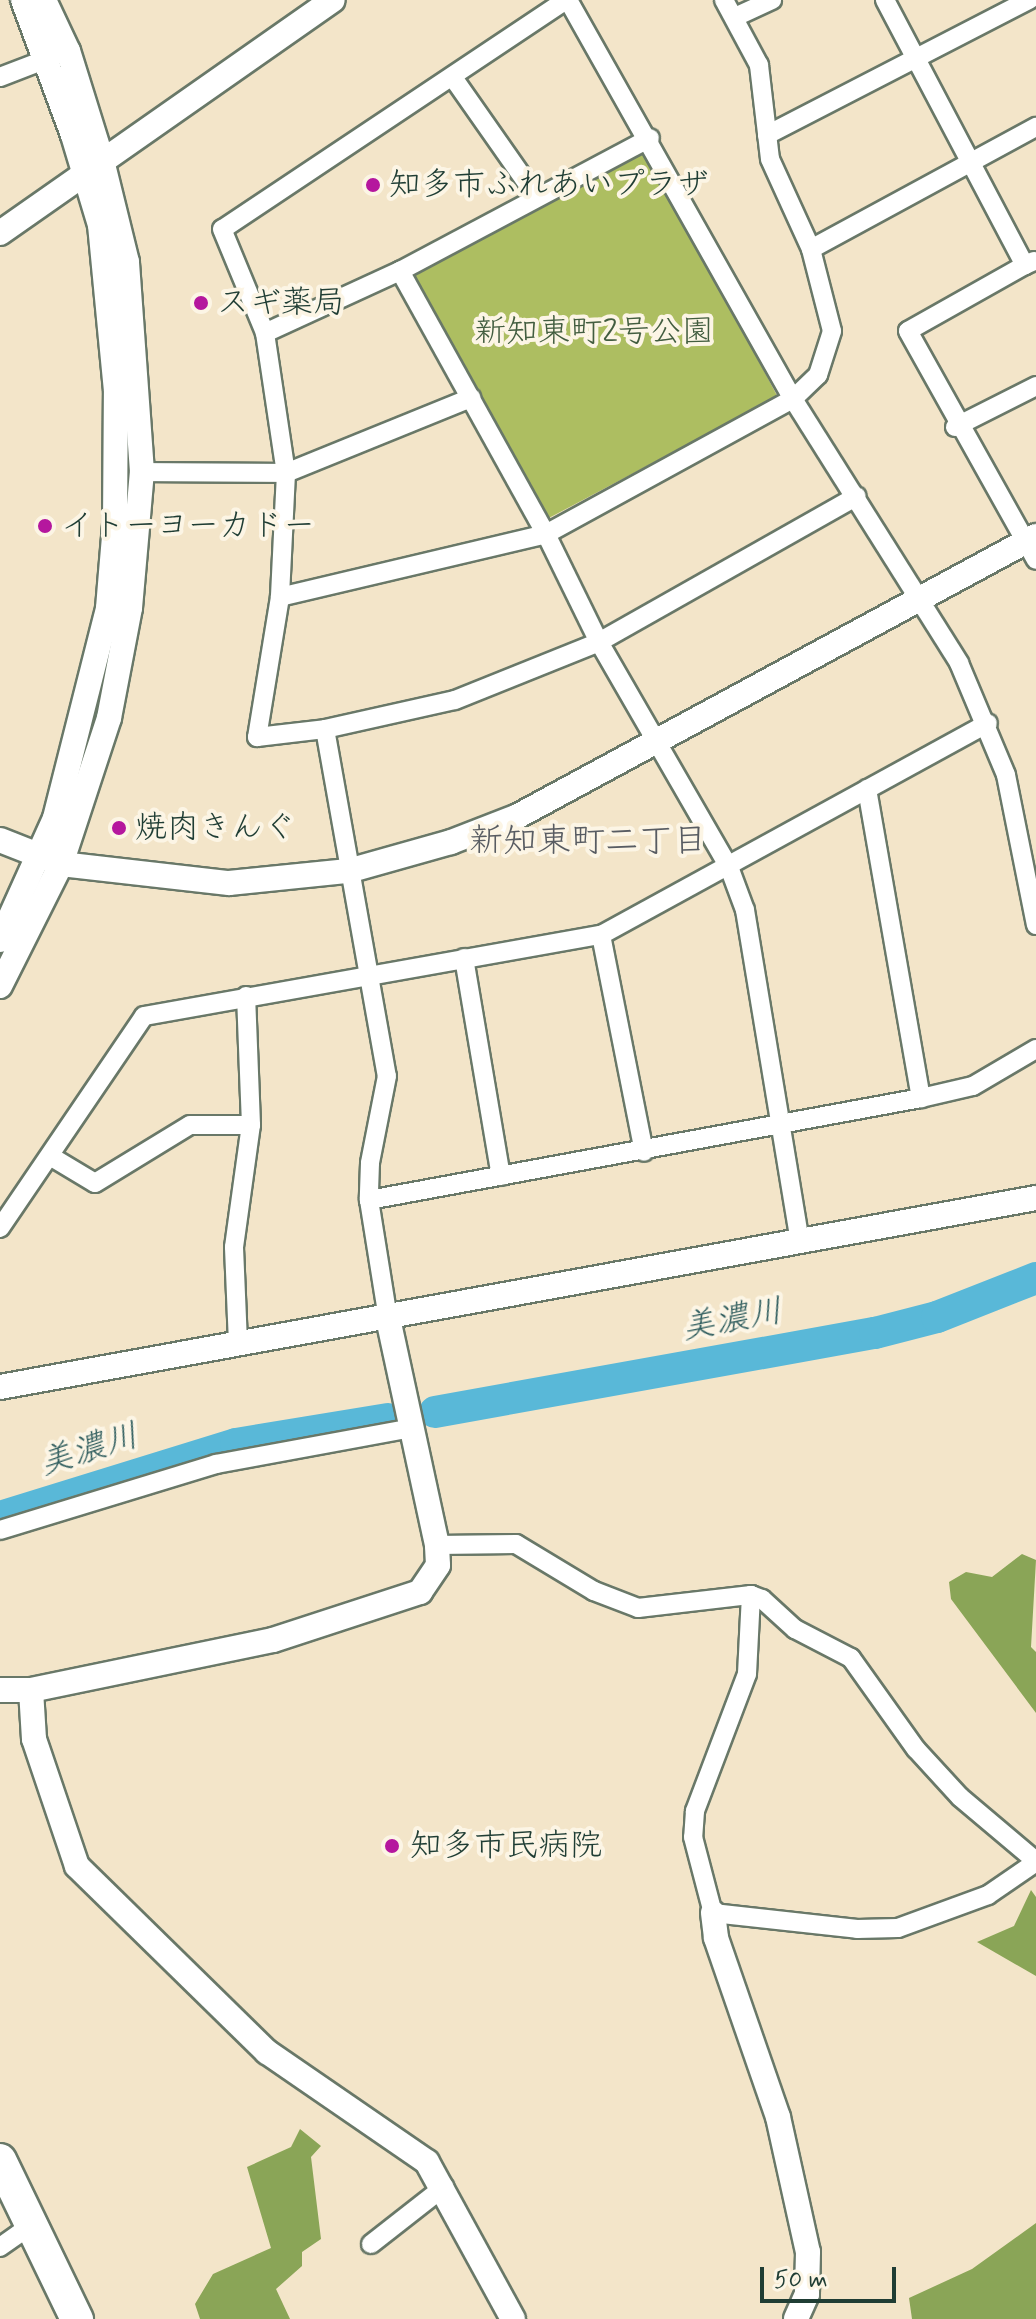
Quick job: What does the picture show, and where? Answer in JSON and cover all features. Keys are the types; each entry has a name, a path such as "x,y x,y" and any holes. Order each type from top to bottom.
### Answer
{"highway":[{"path":"0,2160 77,2319"}],"street":[{"path":"23,0 57,55"},
{"path":"0,986 109,718 121,661 142,472 133,297 57,55 44,0"},
{"path":"0,233 333,0"},
{"path":"857,496 599,642 455,700 325,729 257,737 280,597 286,473 265,333 222,229 454,79 567,0 650,138 793,399 857,496 959,663 988,723 1006,775 1036,925"},
{"path":"280,597 546,534 793,399 818,375 832,331 811,249 781,190 767,135 759,65 724,0"},
{"path":"735,17 772,0"},
{"path":"0,840 50,859 229,883 348,871 451,842 518,816 918,599 1033,546 956,426 908,331 1031,263 971,162 885,0"},
{"path":"767,135 1029,0"},
{"path":"0,77 57,55"},
{"path":"454,79 536,196"},
{"path":"811,249 1036,127"},
{"path":"265,333 400,271 650,138"},
{"path":"0,940 50,859 55,818 108,608 115,524 116,391 93,166"},
{"path":"400,271 546,534 599,642 659,739 729,867 745,910 800,1242"},
{"path":"956,426 1036,386"},
{"path":"142,472 286,473 471,398"},
{"path":"0,1228 136,1023 144,1016 601,935 988,723"},
{"path":"0,1690 31,1690 273,1640 414,1597 434,1576 437,1545 388,1318 369,1200 370,1163 387,1076 367,978 325,729"},
{"path":"867,789 921,1098"},
{"path":"601,935 644,1152"},
{"path":"464,958 501,1176"},
{"path":"238,1343 234,1247 251,1125 246,996"},
{"path":"369,1200 644,1152 921,1098 973,1086 1036,1049"},
{"path":"50,1156 95,1183 190,1125 251,1125"},
{"path":"0,1387 1036,1198"},
{"path":"0,1530 216,1464 413,1428"},
{"path":"437,1545 516,1544 594,1591 638,1608 751,1595 770,1603 795,1629 851,1658 916,1749 960,1797 1036,1861 988,1895 898,1928 857,1929 713,1913"},
{"path":"751,1595 752,1643 745,1682 695,1811 693,1837 713,1913 716,1938 778,2117 808,2252 807,2294 796,2319"},
{"path":"31,1690 34,1739 77,1866 238,2028 427,2162 444,2187 513,2319"},
{"path":"371,2244 444,2187"},
{"path":"0,2247 31,2225"}],"green space":[{"name":"新知東町2号公園","path":"647,151 778,396 544,521 413,275"},
{"path":"1022,1554 1036,1560 1031,1647 1036,1652 1036,1713 951,1599 949,1582 966,1572 992,1577"},
{"path":"1031,1890 1036,1897 1036,1976 977,1942 1014,1926"},
{"path":"300,2129 321,2146 311,2157 321,2239 302,2252 302,2266 276,2289 290,2319 200,2319 195,2304 213,2274 271,2248 247,2167 291,2147"},
{"path":"1036,2223 1036,2319 912,2319 909,2298 972,2269"}],"waterway":[{"name":"美濃川","path":"435,1412 875,1333 937,1317 1036,1278"},
{"name":"美濃川","path":"0,1517 236,1444 388,1419"}],"place":[{"name":"知多市ふれあいプラザ","path":"373,185"},
{"name":"スギ薬局","path":"201,303"},
{"name":"イトーヨーカドー","path":"45,526"},
{"name":"焼肉きんぐ","path":"119,828"},
{"name":"知多市民病院","path":"392,1846"}],"district":[{"name":"新知東町二丁目","path":"588,842"}]}
